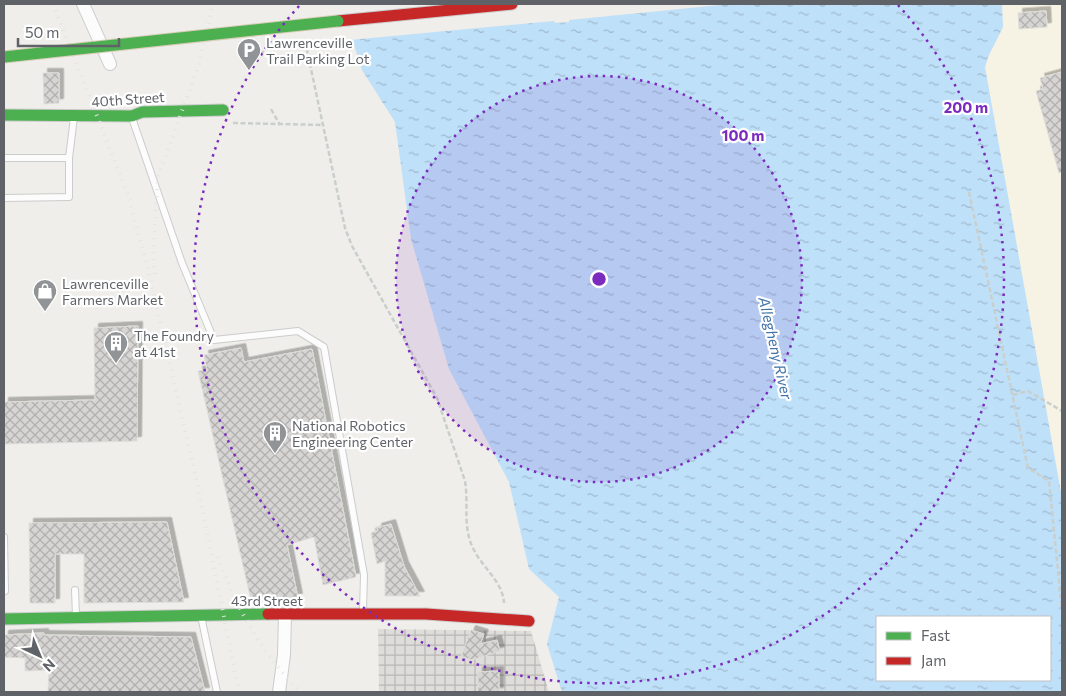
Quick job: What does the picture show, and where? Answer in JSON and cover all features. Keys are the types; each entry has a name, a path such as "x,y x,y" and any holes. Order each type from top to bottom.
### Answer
{"street":[{"path":"83,4 110,64"},
{"path":"4,57 512,4"},
{"name":"40th Street","path":"4,115 132,116 142,112 223,110"},
{"name":"43rd Street","path":"4,619 201,615 426,614 529,621"},
{"path":"279,692 284,655 285,615"}],"lane":[{"path":"132,116 182,263 214,340 298,331 324,346 364,575 363,615"},
{"path":"4,198 69,197 69,158 74,117"},
{"path":"4,158 69,158"},
{"path":"4,537 5,591"},
{"path":"76,590 76,618"},
{"path":"201,615 217,692"}],"path":[{"path":"304,35 345,228 352,246 437,398 465,481 468,495 466,530 474,550 490,572 504,599"},
{"path":"271,109 280,125"},
{"path":"224,122 324,125"},
{"path":"969,192 1028,468 1049,481 1062,610"},
{"path":"1013,395 1028,391 1062,411"}],"shaded area":[{"path":"1002,4 1062,4 1062,498 985,67 1003,27"},
{"path":"378,629 531,631 549,692 379,692"}],"water":[{"name":"Allegheny River","path":"341,4 1002,4 1003,27 985,67 1062,498 1062,692 562,692 547,644 559,597 529,569 509,482 449,369 411,239 395,122 362,70"}],"pier":[{"path":"339,4 730,4 569,20 569,22 555,23 554,21 350,40"}],"building":[{"path":"1046,11 1047,27 1019,29 1018,13"},
{"path":"1062,72 1062,172 1059,173 1036,91 1043,89 1040,78"},
{"path":"43,73 59,73 59,103 44,104"},
{"name":"The Foundry at 41st","path":"138,326 137,441 4,444 4,402 95,400 94,328"},
{"name":"National Robotics Engineering Center","path":"241,348 244,362 312,349 356,577 323,585 314,537 287,545 298,598 251,600 198,371 207,370 204,355"},
{"path":"167,522 184,602 84,603 84,554 55,554 55,603 30,603 29,523"},
{"path":"391,524 404,566 420,596 385,596 385,561 377,564 371,533 378,530 377,528"},
{"path":"471,630 484,634 480,644 497,640 500,651 472,660 461,656"},
{"path":"44,633 44,635 191,637 205,692 48,692 49,670 25,671 25,658 4,657 4,635"},
{"path":"499,671 499,692 478,692 478,672"}],"railway":[{"path":"53,4 128,195 148,269 197,482 239,692"},
{"path":"155,274 153,257 158,177 199,64 213,4"},
{"path":"218,557 233,594 262,646 300,692"}],"traffic: fast":[{"path":"4,57 338,21"},
{"path":"4,115 132,116 142,112 223,110"},
{"path":"4,619 268,614"}],"traffic: jam":[{"path":"338,21 512,4"},
{"path":"268,614 426,614 529,621"}],"place":[{"name":"Lawrenceville Trail Parking Lot","path":"249,71"},
{"name":"Lawrenceville Farmers Market","path":"45,312"},
{"name":"The Foundry at 41st","path":"116,364"},
{"name":"National Robotics Engineering Center","path":"275,454"}]}
